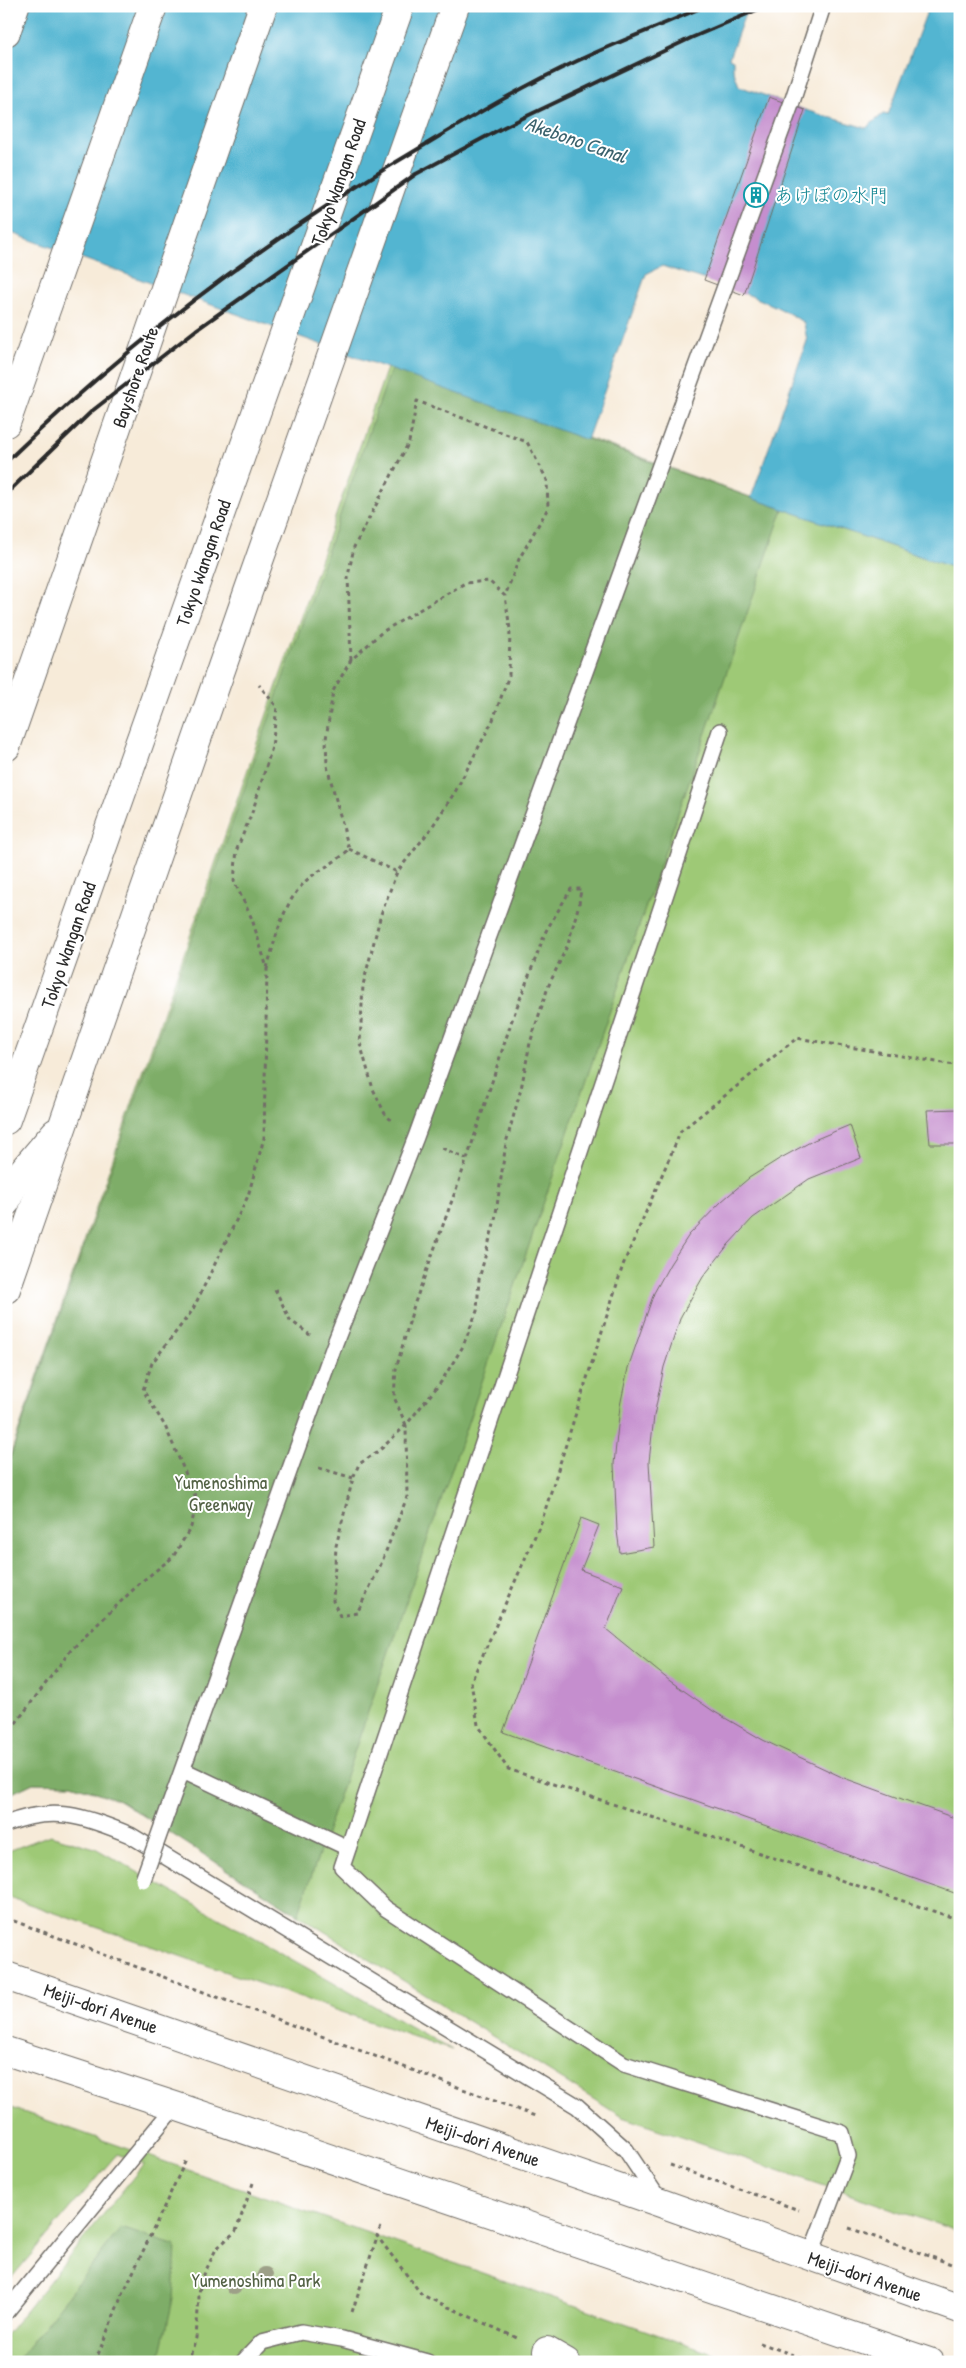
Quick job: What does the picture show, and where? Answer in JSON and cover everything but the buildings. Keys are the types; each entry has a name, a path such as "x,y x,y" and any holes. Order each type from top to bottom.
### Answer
{"main road":[{"path":"6,32 15,6"},
{"path":"6,423 153,6"},
{"name":"Bayshore Route","path":"6,747 263,6"},
{"name":"Tokyo Wangan Road","path":"6,1120 400,6"},
{"path":"6,1289 248,592 455,6"},
{"path":"6,1202 16,1179 65,1120"},
{"name":"Meiji-dori Avenue","path":"6,1976 661,2203 960,2309"},
{"path":"6,2051 175,2106 929,2362"}],"lane":[{"path":"144,1880 294,1463 335,1343 416,1136 792,102 823,6"},
{"path":"720,731 342,1867 385,1908 624,2064 842,2133 848,2156 810,2256"},
{"path":"183,1770 348,1848"},
{"path":"6,1824 21,1818 56,1813 95,1820 130,1835 577,2106 626,2150 661,2203"},
{"path":"6,2312 175,2106"},
{"path":"243,2362 262,2342 301,2332 342,2339 426,2362"}],"path":[{"path":"351,660 348,576 354,547 409,442 417,401 527,442 547,480 548,508 519,560 505,596 510,629 509,674 493,720 450,799 430,830 397,872 381,914 363,985 360,1043 373,1089 386,1116 416,1136 467,1159"},
{"path":"397,872 349,849 327,766 326,739 332,691 351,660 382,632 465,583 489,581 505,596"},
{"path":"259,685 277,707 272,747 253,810 237,849 234,882 252,919 267,968"},
{"path":"6,1736 71,1650 140,1583 173,1557 191,1527 197,1500 165,1426 142,1390 152,1363 192,1312 248,1196 264,1138 267,968 275,938 288,906 303,884 341,858 349,849"},
{"path":"406,1425 394,1397 396,1369 414,1305 467,1159 512,1020 546,931 571,889 581,889 579,904 568,944 548,987 530,1043 521,1089 506,1144 495,1220 479,1279 477,1311 462,1348 441,1382 406,1425 380,1450 359,1464 353,1478 336,1546 333,1601 340,1616 358,1613 407,1497 406,1425"},
{"path":"960,1066 798,1038 681,1131 623,1265 542,1520 471,1682 478,1725 508,1769 960,1920"},
{"path":"275,1289 290,1320 307,1334 335,1343"},
{"path":"294,1463 353,1478"},
{"path":"6,1918 542,2118"},
{"path":"626,2150 960,2267"},
{"path":"95,2362 120,2300 186,2160"},
{"path":"188,2362 196,2338 200,2283 216,2249 236,2230 252,2183"},
{"path":"352,2312 381,2227"},
{"path":"377,2236 422,2295 557,2356"}],"green space":[{"path":"388,365 783,509 960,570 960,2232 622,2117 298,1915 119,1800 72,1784 33,1783 6,1796 6,1467"},
{"name":"Yumenoshima Greenway","path":"391,369 783,509 298,1915 119,1800 72,1784 33,1783 6,1796 6,1470"},
{"path":"50,1835 95,1848 452,2050 6,1896 6,1852"},
{"name":"Yumenoshima Park","path":"6,2106 736,2362 6,2362 6,2335 144,2164 117,2154 6,2284"},
{"path":"121,2228 176,2246 173,2299 159,2362 16,2362"}],"water":[{"name":"Akebono Canal","path":"6,6 748,6 729,58 733,60 733,69 739,86 805,110 866,128 883,114 888,115 929,6 960,6 960,570 751,498 807,341 804,323 789,313 735,290 662,266 646,274 587,440 6,231"}],"railway":[{"path":"6,462 55,416 157,329 210,288 319,211 433,140 522,89 593,54 705,6"},
{"path":"6,494 92,411 196,330 416,174 504,127 691,38 766,6"}],"place":[{"name":"あけぼの水門","path":"756,195"}]}
